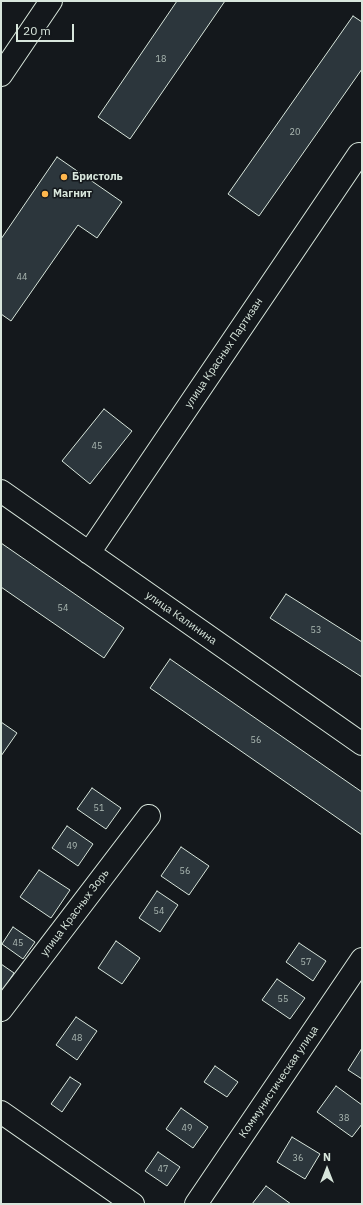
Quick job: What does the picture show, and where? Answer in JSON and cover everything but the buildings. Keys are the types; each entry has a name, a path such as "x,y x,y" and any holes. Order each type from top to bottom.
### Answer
{"street":[{"path":"1,75 51,1"},
{"name":"улица Красных Партизан","path":"89,553 359,154"},
{"name":"улица Калинина","path":"1,491 362,744"},
{"name":"улица Красных Зорь","path":"1,1010 149,816"},
{"name":"Коммунистическая улица","path":"196,1204 362,959"},
{"path":"1,1112 134,1204"}],"place":[{"name":"Бристоль","path":"64,177"},
{"name":"Магнит","path":"45,194"}]}
